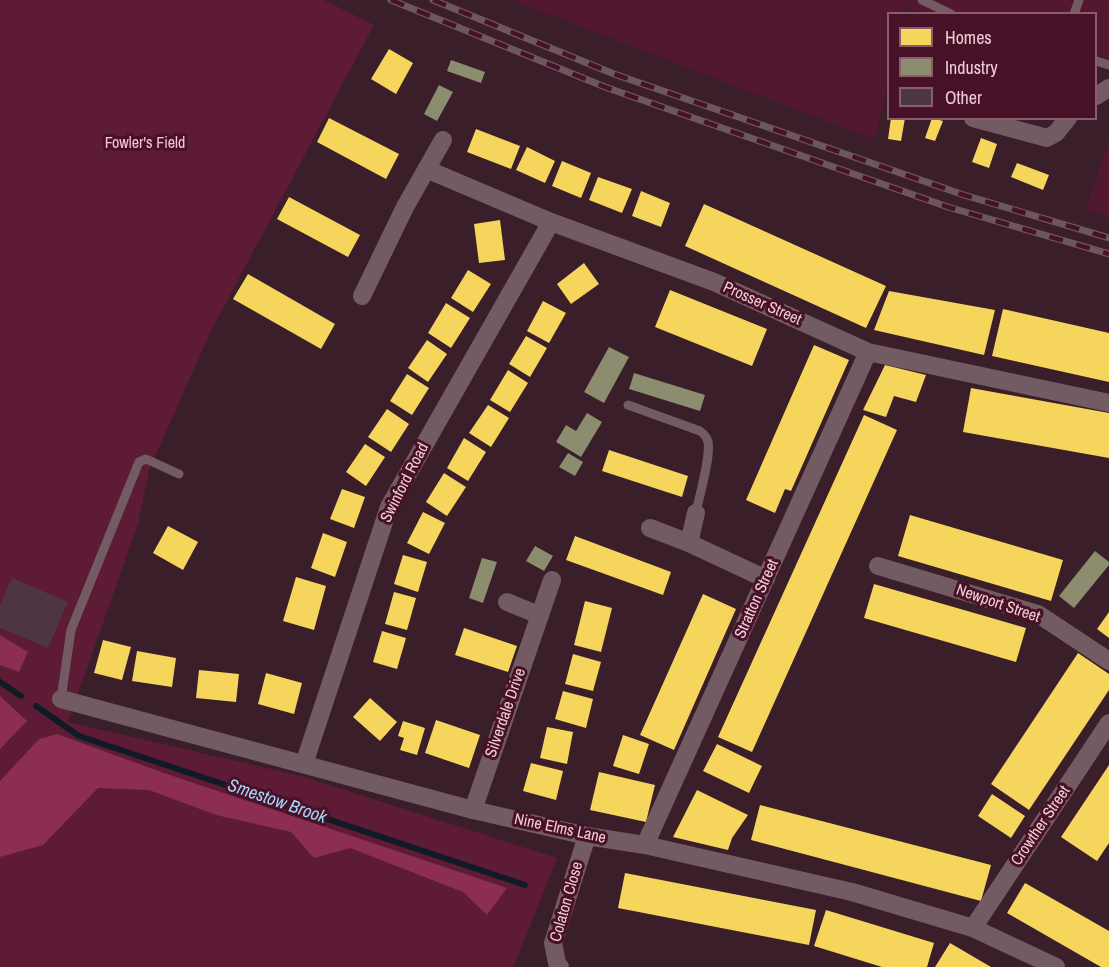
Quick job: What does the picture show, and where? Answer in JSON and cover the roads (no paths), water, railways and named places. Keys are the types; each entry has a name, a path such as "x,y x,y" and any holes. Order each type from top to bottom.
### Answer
{"street":[{"path":"980,120 1047,138 1056,133 1066,120"},
{"path":"362,296 381,261 405,207 443,140"},
{"name":"Prosser Street","path":"426,170 550,222 714,282 868,352 1109,404"},
{"name":"Swinford Road","path":"304,764 389,507 550,222"},
{"name":"Stratton Street","path":"645,845 868,352"},
{"path":"689,543 696,513"},
{"path":"650,528 689,543 766,579"},
{"name":"Newport Street","path":"878,566 1038,614 1109,661"},
{"name":"Silverdale Drive","path":"473,810 552,580"},
{"path":"507,602 539,615"},
{"name":"Nine Elms Lane","path":"61,699 473,810 587,836 645,845 852,892 973,928 1056,967"},
{"name":"Crowther Street","path":"973,928 1109,723"},
{"name":"Colaton Close","path":"560,967 553,943 587,836"}],"lane":[{"path":"922,0 947,12"},
{"path":"628,405 706,435 708,454 696,513"},
{"path":"61,699 71,630 139,462 146,459 179,474"}],"waterway":[{"name":"Smestow Brook","path":"0,682 21,696"},
{"name":"Smestow Brook","path":"36,706 79,736 525,885"}],"railway":[{"path":"391,0 605,87 948,207 1109,254"},
{"path":"433,0 614,74 964,195 1109,238"}],"park label":[{"name":"Fowler's Field","path":"145,144"}]}
